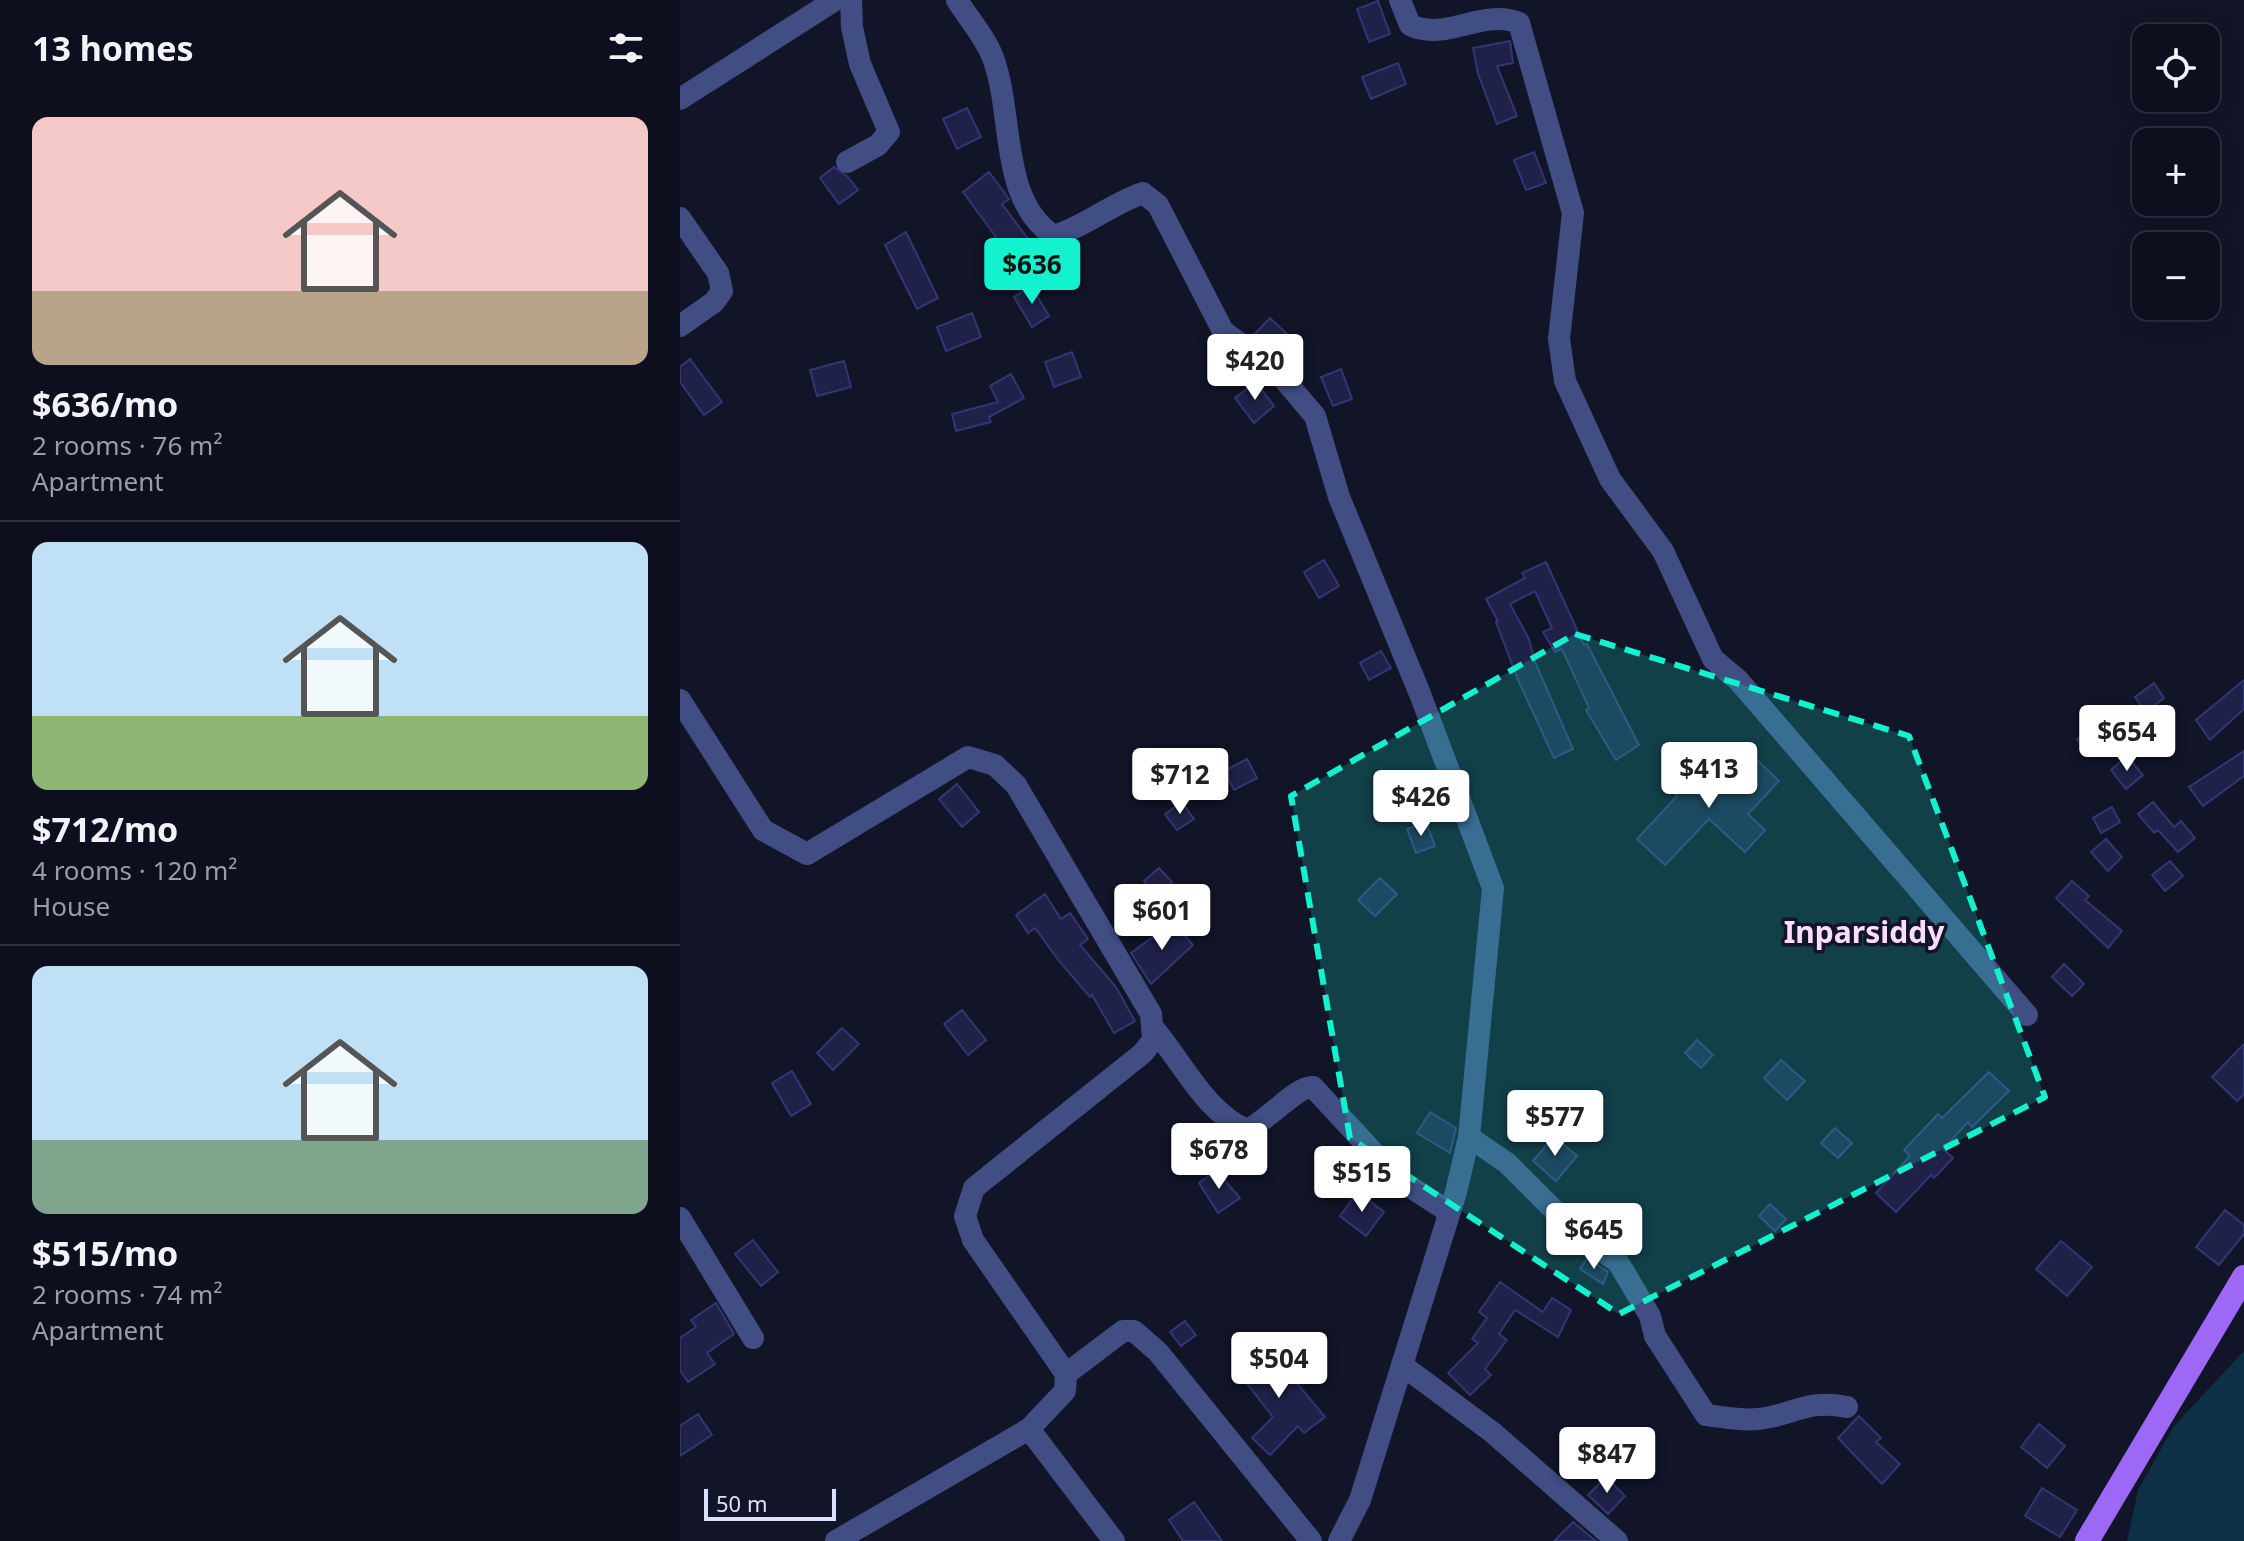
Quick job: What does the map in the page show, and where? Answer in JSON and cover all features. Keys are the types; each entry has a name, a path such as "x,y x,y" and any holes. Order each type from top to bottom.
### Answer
{"main road":[{"path":"2087,1541 2244,1277"}],"street":[{"path":"680,99 835,0"},
{"path":"847,162 878,145 889,132 860,64 851,0"},
{"path":"957,0 993,57 1016,177 1037,225 1054,236 1072,230 1122,200 1143,193 1158,205 1223,331 1276,370 1315,416 1339,497 1420,694 1493,888 1469,1137 1449,1212 1360,1500 1339,1541"},
{"path":"1400,0 1410,25 1424,32 1504,17 1519,23 1573,213 1559,339 1565,381 1610,479 1663,551 1713,659 1738,680 2027,1015"},
{"path":"680,218 718,273 722,291 714,302 680,326"},
{"path":"680,700 763,830 807,854 968,757 995,765 1016,785 1151,1014 1154,1029 1153,1040 1143,1053 974,1188 965,1216 973,1240 1066,1374 1065,1391 1029,1429 836,1541"},
{"path":"1154,1029 1200,1091 1230,1122 1247,1130 1256,1126 1298,1090 1313,1087 1398,1179 1449,1212"},
{"path":"1469,1137 1507,1163 1581,1237 1618,1262 1650,1316 1655,1336 1706,1415 1741,1420 1762,1419 1814,1403 1847,1407"},
{"path":"680,1218 753,1338"},
{"path":"1066,1374 1123,1331 1134,1331 1158,1352 1311,1541"},
{"path":"1402,1365 1492,1432 1617,1541"},
{"path":"1029,1429 1114,1541"}],"highlighted area":[{"path":"1575,634 1909,736 2045,1097 1619,1314 1350,1138 1291,796"}],"water":[{"path":"2244,1351 2244,1541 2127,1541 2138,1490 2174,1426"}],"building":[{"path":"1378,1 1390,34 1369,42 1357,9"},
{"path":"1510,41 1513,63 1497,66 1517,116 1497,124 1478,74 1473,48"},
{"path":"1398,63 1406,84 1371,99 1362,77"},
{"path":"967,108 981,137 957,149 943,119"},
{"path":"1534,152 1546,183 1526,190 1514,160"},
{"path":"834,167 847,176 858,190 839,204 820,178"},
{"path":"989,172 1009,199 1002,204 1037,251 1011,270 990,242 996,237 963,192"},
{"path":"906,232 938,298 917,309 885,245"},
{"path":"1031,286 1049,316 1032,327 1014,297"},
{"path":"972,313 981,337 946,351 937,327"},
{"path":"1270,318 1302,348 1288,363 1253,336"},
{"path":"1072,352 1081,377 1054,387 1045,362"},
{"path":"690,359 722,402 704,415 680,382 680,367"},
{"path":"844,361 851,387 817,396 810,370"},
{"path":"1341,369 1352,399 1333,406 1321,377"},
{"path":"1011,374 1024,398 989,417 991,422 956,431 952,414 998,402 990,386"},
{"path":"1256,382 1274,406 1254,423 1235,398"},
{"path":"1324,560 1339,586 1319,598 1304,572"},
{"path":"1546,562 1584,645 1587,644 1639,745 1616,760 1586,710 1589,708 1562,649 1555,652 1543,632 1552,628 1535,591 1510,604 1529,639 1535,662 1573,749 1554,758 1518,680 1498,621 1486,599 1525,578 1522,573"},
{"path":"1381,651 1391,668 1369,680 1360,663"},
{"path":"2244,680 2244,709 2210,740 2196,720"},
{"path":"2154,683 2164,698 2146,712 2135,697"},
{"path":"2097,725 2107,740 2087,754 2077,739"},
{"path":"2244,751 2244,776 2203,806 2189,787"},
{"path":"2127,756 2143,775 2126,789 2111,770"},
{"path":"1755,758 1779,781 1748,814 1765,830 1745,852 1709,819 1665,865 1637,839 1677,796 1666,786 1689,760 1723,793"},
{"path":"1247,759 1257,778 1234,790 1224,771"},
{"path":"1414,773 1428,806 1411,813 1396,781"},
{"path":"957,784 979,812 962,827 939,799"},
{"path":"1182,802 1194,819 1177,830 1165,814"},
{"path":"2153,802 2174,827 2181,821 2195,838 2178,852 2158,830 2154,833 2138,814"},
{"path":"2112,807 2120,822 2101,833 2093,818"},
{"path":"1426,822 1435,846 1416,853 1407,829"},
{"path":"2106,839 2122,857 2108,871 2091,852"},
{"path":"2170,861 2183,876 2165,891 2152,875"},
{"path":"1159,868 1172,882 1156,895 1144,881"},
{"path":"1380,878 1397,894 1375,916 1358,900"},
{"path":"2072,881 2089,896 2085,900 2122,931 2108,948 2056,898"},
{"path":"1045,894 1061,919 1070,913 1088,939 1080,945 1116,987 1135,1021 1114,1033 1092,995 1090,997 1059,961 1035,928 1028,933 1016,915"},
{"path":"1173,922 1193,945 1151,984 1131,953"},
{"path":"2064,964 2084,984 2072,996 2052,977"},
{"path":"962,1010 986,1040 968,1055 944,1024"},
{"path":"842,1028 859,1044 833,1070 817,1053"},
{"path":"1697,1040 1713,1055 1701,1068 1685,1053"},
{"path":"2244,1044 2244,1094 2237,1101 2212,1077"},
{"path":"1781,1060 1805,1081 1787,1100 1764,1078"},
{"path":"792,1071 811,1104 791,1116 772,1083"},
{"path":"1989,1072 2009,1091 1972,1127 1968,1122 1943,1149 1953,1158 1934,1178 1931,1175 1896,1212 1876,1193 1910,1156 1904,1150 1938,1114 1942,1118"},
{"path":"1430,1112 1456,1128 1450,1153 1417,1133"},
{"path":"1835,1128 1852,1143 1838,1158 1821,1143"},
{"path":"1554,1136 1577,1156 1556,1181 1533,1161"},
{"path":"1216,1170 1240,1198 1218,1213 1199,1183"},
{"path":"1358,1192 1384,1212 1366,1236 1340,1216"},
{"path":"1770,1204 1786,1219 1775,1231 1759,1216"},
{"path":"2225,1210 2244,1225 2244,1234 2219,1265 2196,1247"},
{"path":"753,1240 778,1272 761,1286 735,1254"},
{"path":"2061,1241 2092,1267 2067,1296 2036,1269"},
{"path":"1587,1258 1608,1272 1603,1284 1580,1269"},
{"path":"1500,1282 1543,1312 1552,1298 1571,1310 1558,1337 1515,1310 1499,1334 1507,1340 1485,1369 1491,1375 1470,1395 1448,1373 1478,1343 1472,1339 1487,1318 1479,1312"},
{"path":"716,1303 734,1334 707,1353 715,1364 688,1382 680,1370 680,1338 696,1327 691,1320"},
{"path":"1185,1321 1196,1335 1181,1346 1170,1332"},
{"path":"1267,1347 1325,1417 1304,1433 1298,1426 1270,1455 1252,1438 1273,1417 1237,1371"},
{"path":"698,1414 712,1435 680,1456 680,1426"},
{"path":"1859,1416 1881,1438 1876,1442 1900,1464 1882,1484 1838,1438"},
{"path":"2039,1424 2065,1446 2047,1468 2021,1447"},
{"path":"1606,1477 1625,1496 1608,1514 1588,1495"},
{"path":"2042,1488 2077,1510 2060,1537 2025,1516"},
{"path":"1194,1502 1222,1541 1183,1541 1169,1520"},
{"path":"1573,1522 1596,1541 1554,1541"}],"district":[{"name":"Inparsiddy","path":"1864,933"}]}
